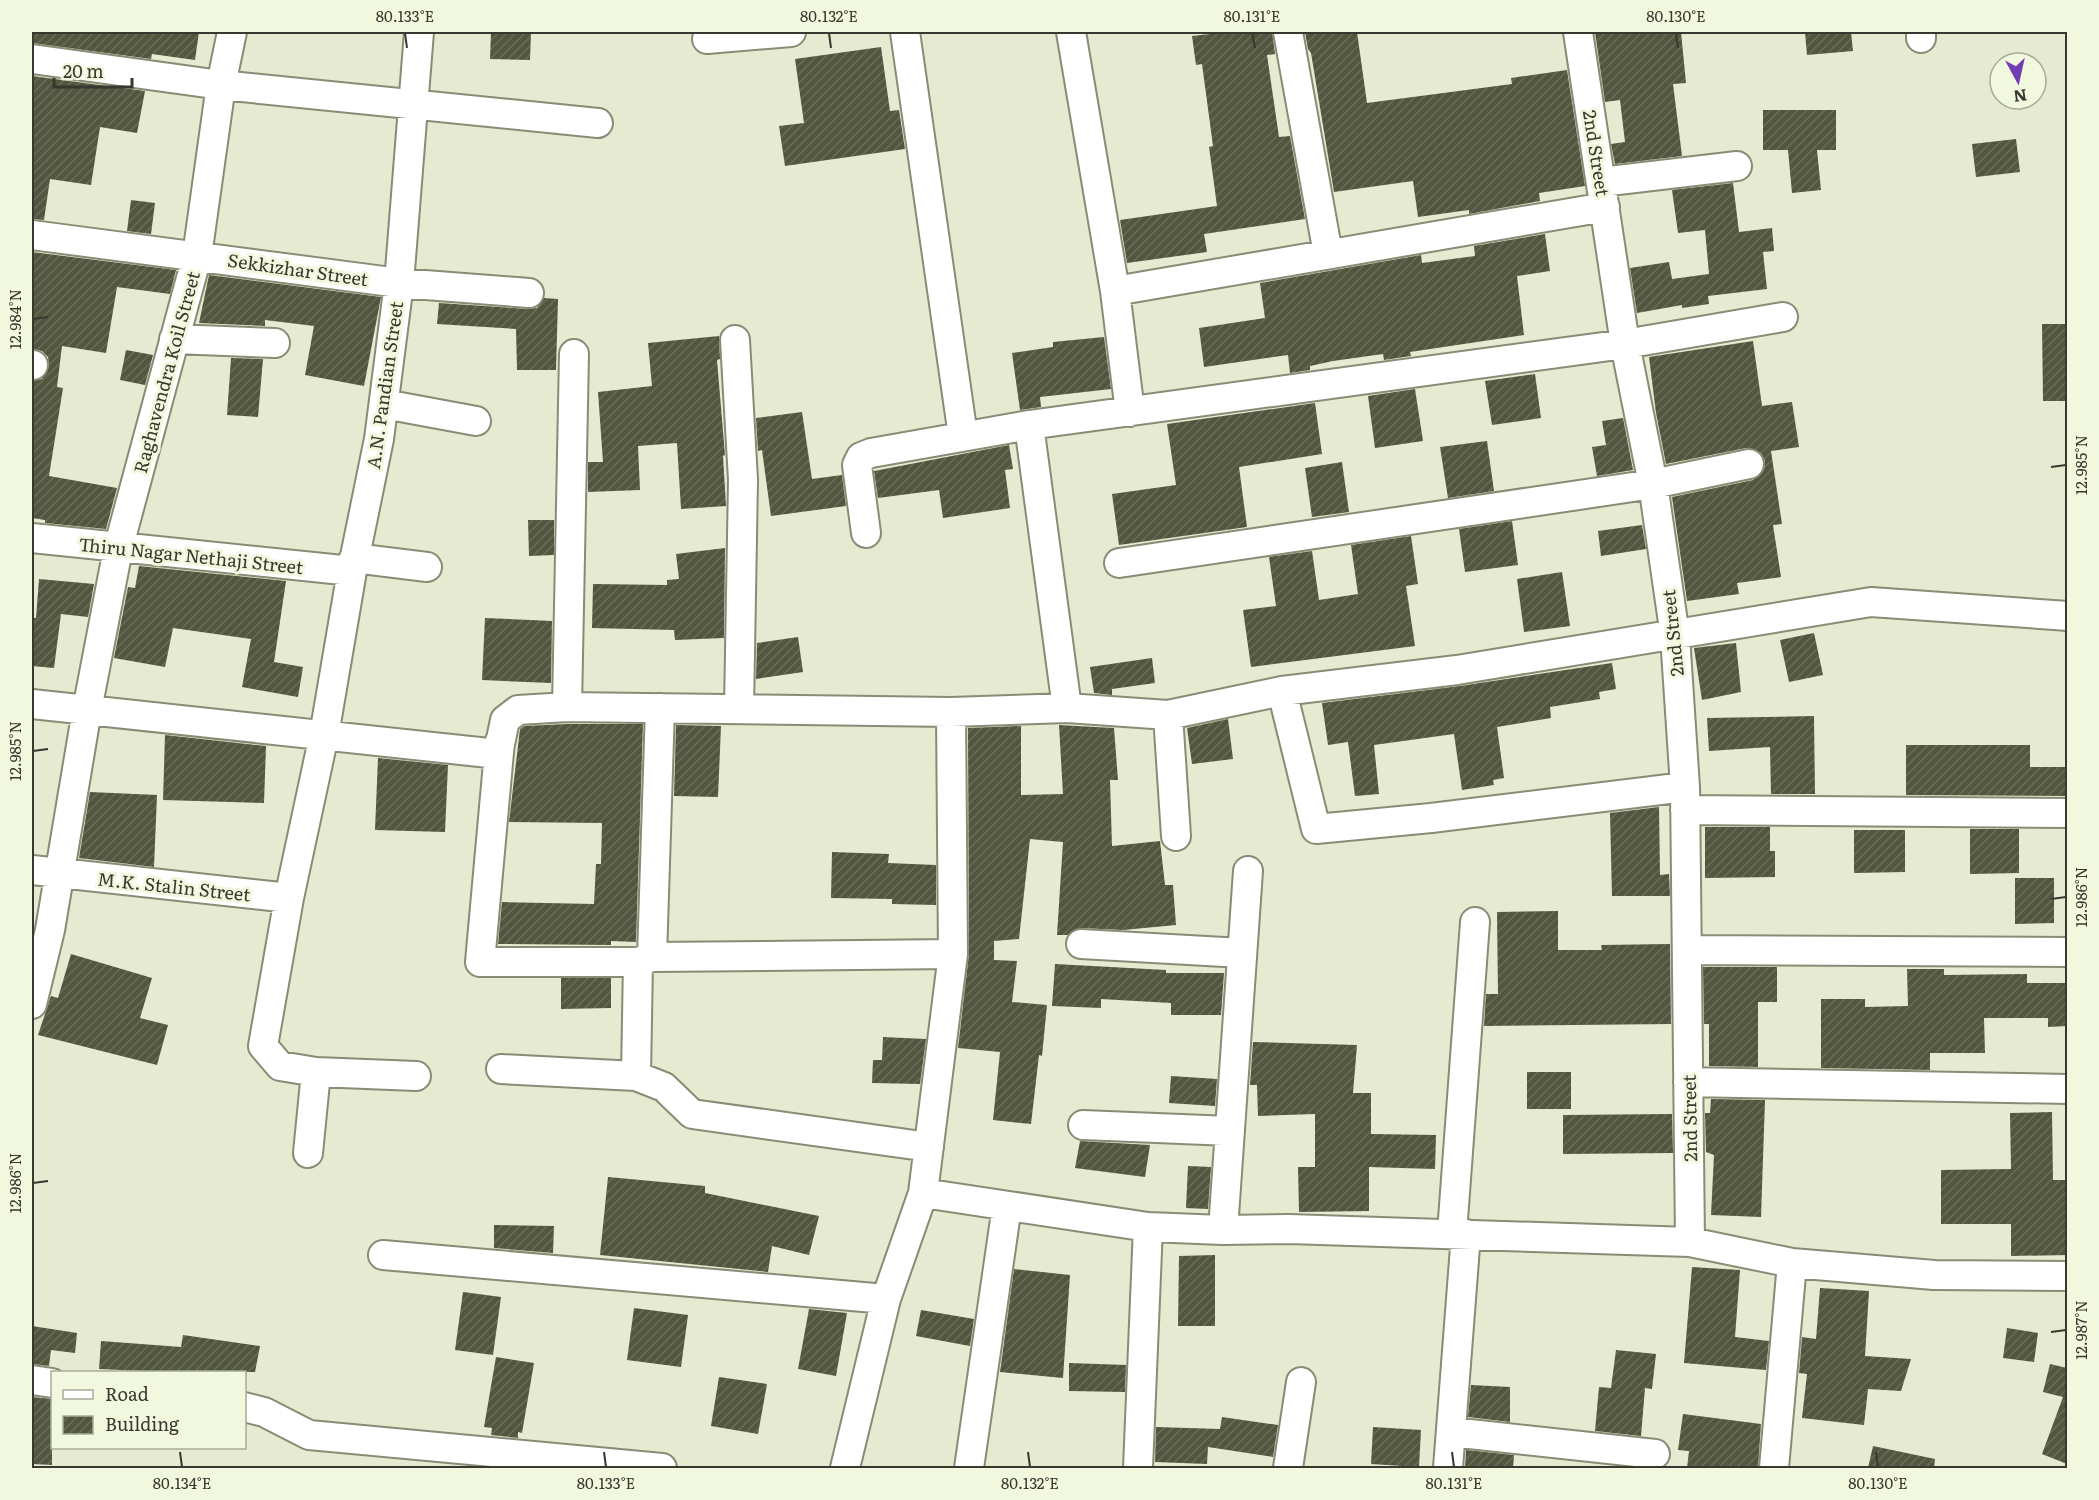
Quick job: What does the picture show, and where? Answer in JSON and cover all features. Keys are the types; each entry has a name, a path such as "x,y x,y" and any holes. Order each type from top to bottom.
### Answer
{"street":[{"name":"Raghavendra Koil Street","path":"32,1004 50,930 87,710 118,549 197,256 221,85 232,32"},
{"name":"A.N. Pandian Street","path":"316,1072 280,1066 263,1046 289,898 324,735 353,565 379,439 399,283 419,32"},
{"path":"707,39 791,32"},
{"path":"905,32 963,436"},
{"path":"1071,32 1114,291 1130,412"},
{"path":"1288,32 1328,254"},
{"name":"2nd Street","path":"1578,32 1626,344 1653,484 1675,636 1685,798 1690,1242"},
{"path":"32,59 221,85 598,123"},
{"path":"1114,291 1328,254 1737,166"},
{"name":"Sekkizhar Street","path":"32,235 399,283 530,293"},
{"path":"866,533 857,465 861,457 871,453 1029,425 1626,344 1783,317"},
{"path":"174,339 275,344"},
{"path":"735,340 743,480 739,709"},
{"path":"567,707 574,354"},
{"path":"384,404 476,421"},
{"path":"1029,425 1067,708"},
{"path":"1119,563 1653,484 1749,464"},
{"name":"Thiru Nagar Nethaji Street","path":"32,538 118,549 353,565 427,567"},
{"path":"32,704 498,754 505,720 518,710 567,707 951,712 1067,708 1168,715 1282,691 1457,670 1871,602 2067,616"},
{"path":"1282,691 1316,829 1685,798 2067,813"},
{"path":"636,1076 660,708"},
{"path":"845,1468 886,1299 923,1193 953,954 951,712"},
{"path":"1168,715 1176,836"},
{"path":"500,741 480,962 953,954"},
{"name":"M.K. Stalin Street","path":"32,870 60,875 289,898"},
{"path":"1223,1230 1248,871"},
{"path":"1448,1468 1475,922"},
{"path":"1081,944 1242,954"},
{"path":"1688,950 2067,952"},
{"path":"501,1069 636,1076 664,1087 692,1114 929,1147"},
{"path":"308,1153 316,1072 416,1076"},
{"path":"1688,1082 2067,1089"},
{"path":"1083,1125 1230,1131"},
{"path":"923,1193 1148,1227 1223,1230 1289,1229 1690,1242 1791,1263 1934,1275 2067,1276"},
{"path":"969,1468 1007,1206"},
{"path":"1138,1468 1148,1227"},
{"path":"383,1255 886,1299"},
{"path":"1774,1468 1791,1263"},
{"path":"32,1380 51,1383"},
{"path":"1288,1468 1301,1382"},
{"path":"246,1408 264,1412 309,1435 662,1468"},
{"path":"1451,1432 1655,1454"}],"building":[{"path":"32,32 199,32 195,60 152,54 151,59 32,43"},
{"path":"491,32 531,32 530,60 490,59"},
{"path":"1228,32 1272,32 1275,54 1267,55 1279,137 1290,136 1305,219 1204,234 1207,252 1127,263 1120,220 1217,206 1209,147 1213,146 1202,64 1196,65 1192,36"},
{"path":"1305,32 1357,32 1367,103 1512,84 1511,78 1567,70 1585,186 1539,193 1540,201 1469,214 1469,210 1418,217 1413,181 1334,192 1311,53"},
{"path":"1595,32 1681,32 1686,83 1673,84 1682,156 1615,164 1611,144 1625,142 1620,100 1605,102"},
{"path":"1805,32 1851,32 1853,51 1807,55"},
{"path":"881,47 890,111 899,110 905,149 785,166 779,126 804,123 795,59"},
{"path":"32,76 145,91 137,133 100,127 91,185 50,179 44,220 32,219"},
{"path":"1763,110 1836,110 1836,150 1817,150 1821,190 1792,193 1788,150 1763,150"},
{"path":"2016,139 2020,172 1976,177 1972,144"},
{"path":"1733,183 1739,232 1772,228 1774,251 1763,252 1767,289 1708,296 1709,304 1682,308 1682,305 1637,313 1630,268 1669,262 1672,279 1709,274 1705,230 1678,233 1672,190"},
{"path":"131,200 155,203 151,234 127,231"},
{"path":"1545,234 1550,271 1517,276 1524,335 1410,352 1411,356 1384,360 1383,354 1333,361 1310,366 1310,370 1290,373 1288,355 1204,367 1199,328 1265,318 1260,283 1421,255 1422,263 1475,256 1474,246"},
{"path":"32,252 176,270 170,294 117,287 106,353 62,346 57,387 63,388 49,476 117,488 106,529 45,523 45,520 32,518 32,381 42,379 49,366 48,357 42,351 32,349"},
{"path":"209,275 381,297 364,386 305,375 314,326 265,320 265,326 199,323"},
{"path":"544,298 558,299 556,370 517,370 516,329 437,324 439,303 528,309 537,308"},
{"path":"2042,324 2067,324 2067,401 2043,401"},
{"path":"719,336 720,359 717,360 725,455 723,456 726,506 681,509 677,443 638,446 640,490 588,492 588,462 603,462 598,392 652,386 648,343"},
{"path":"1104,337 1111,389 1040,397 1041,407 1020,410 1012,353 1053,347 1053,342"},
{"path":"1753,341 1762,406 1792,402 1799,447 1771,451 1782,524 1773,525 1781,577 1737,583 1739,594 1687,601 1672,497 1753,480 1764,470 1765,461 1761,453 1746,448 1666,464 1656,413 1649,357"},
{"path":"126,350 153,355 145,385 120,380"},
{"path":"231,358 263,359 258,417 227,415"},
{"path":"1535,374 1541,418 1492,425 1485,381"},
{"path":"1415,389 1423,441 1375,448 1368,396"},
{"path":"1315,403 1322,454 1239,467 1247,527 1119,545 1112,494 1176,485 1167,424"},
{"path":"802,412 812,479 842,475 846,506 771,516 762,450 758,451 756,418"},
{"path":"1623,418 1633,470 1597,476 1592,447 1606,445 1602,421"},
{"path":"1487,441 1494,491 1448,498 1440,447"},
{"path":"1009,445 1013,469 1005,470 1010,508 943,518 939,490 878,498 874,471"},
{"path":"1342,462 1349,512 1312,517 1305,468"},
{"path":"528,520 554,520 554,555 529,556"},
{"path":"1512,521 1518,565 1465,572 1459,529"},
{"path":"1642,525 1646,549 1601,556 1598,531"},
{"path":"1411,536 1418,584 1406,586 1415,646 1251,667 1243,610 1276,606 1269,557 1312,551 1319,600 1358,594 1351,545"},
{"path":"725,548 724,638 675,640 674,630 592,628 593,584 667,585 667,580 679,579 676,554"},
{"path":"139,566 286,581 274,662 303,667 298,697 242,687 251,639 173,628 165,667 114,658 128,587 135,588"},
{"path":"1562,572 1570,626 1524,632 1517,579"},
{"path":"39,579 94,584 88,617 61,614 54,668 32,666 32,618 36,618"},
{"path":"485,618 552,621 551,683 482,680"},
{"path":"1814,633 1823,675 1789,682 1780,640"},
{"path":"798,637 803,672 756,679 757,643"},
{"path":"1736,643 1741,692 1702,700 1694,648"},
{"path":"1152,658 1155,683 1112,689 1112,695 1094,693 1090,667"},
{"path":"1612,663 1616,689 1599,692 1600,699 1550,707 1551,718 1497,727 1504,778 1493,780 1494,785 1462,790 1454,734 1374,745 1379,794 1355,796 1348,742 1328,745 1322,703 1460,686"},
{"path":"1814,716 1815,794 1771,794 1770,747 1709,751 1707,718"},
{"path":"1228,719 1233,759 1192,764 1187,728"},
{"path":"643,724 636,942 611,941 611,945 498,944 502,902 594,904 596,864 601,864 602,823 509,822 520,729 524,726"},
{"path":"676,725 721,726 718,797 674,796"},
{"path":"1059,725 1114,728 1118,780 1110,780 1112,846 1160,841 1165,885 1173,885 1176,925 1123,930 1081,928 1068,935 1057,935 1063,842 1030,839 1019,939 994,941 994,960 1017,961 1012,1002 1047,1005 1042,1056 1039,1055 1031,1124 993,1120 1000,1052 958,1048 969,954 968,728 1021,726 1021,795 1063,794"},
{"path":"165,735 266,746 264,803 163,800"},
{"path":"1906,745 2030,745 2030,767 2067,767 2067,796 1906,795"},
{"path":"378,758 448,765 445,832 375,830"},
{"path":"90,792 157,795 154,867 79,858"},
{"path":"1659,807 1660,875 1669,874 1670,896 1612,896 1610,813"},
{"path":"1705,827 1770,827 1770,851 1775,851 1775,877 1705,878"},
{"path":"1970,829 2019,829 2019,873 1970,874"},
{"path":"1854,830 1905,830 1905,872 1854,873"},
{"path":"832,852 889,854 888,863 936,865 936,905 892,904 892,899 831,898"},
{"path":"2015,878 2054,878 2054,923 2015,924"},
{"path":"1558,911 1558,950 1602,950 1601,945 1670,944 1671,1024 1484,1026 1486,994 1498,994 1497,912"},
{"path":"71,954 152,978 140,1018 168,1025 157,1065 38,1035 51,996 58,998"},
{"path":"1055,964 1166,970 1166,973 1224,973 1221,1015 1171,1015 1171,1003 1101,999 1101,1008 1052,1006"},
{"path":"1703,967 1777,967 1777,1002 1758,1002 1758,1067 1709,1066 1709,1024 1704,1024"},
{"path":"1907,969 1944,969 1944,975 2027,974 2027,983 2067,983 2067,1026 2048,1027 2048,1018 1984,1018 1985,1053 1930,1053 1930,1070 1821,1068 1821,999 1865,999 1865,1007 1908,1006"},
{"path":"561,978 611,978 611,1008 561,1009"},
{"path":"883,1037 926,1039 920,1084 872,1083 873,1060 882,1060"},
{"path":"1253,1042 1357,1045 1353,1093 1371,1093 1371,1134 1436,1135 1435,1169 1369,1167 1369,1211 1299,1212 1298,1167 1315,1167 1315,1114 1258,1116 1257,1085 1250,1085"},
{"path":"1527,1072 1571,1072 1571,1109 1527,1109"},
{"path":"1171,1076 1217,1079 1215,1106 1169,1103"},
{"path":"1711,1099 1765,1100 1761,1217 1711,1215 1714,1155 1706,1152 1705,1113 1710,1113"},
{"path":"2052,1112 2053,1180 2067,1180 2067,1255 2011,1256 2011,1224 1941,1224 1941,1170 2011,1169 2010,1113"},
{"path":"1672,1114 1673,1153 1563,1154 1563,1115"},
{"path":"1080,1141 1150,1145 1145,1177 1075,1168"},
{"path":"1188,1166 1211,1167 1208,1209 1186,1208"},
{"path":"608,1177 705,1186 705,1193 819,1216 809,1255 772,1246 768,1272 600,1255"},
{"path":"494,1225 554,1226 553,1253 494,1248"},
{"path":"1215,1255 1215,1326 1178,1326 1179,1256"},
{"path":"1692,1267 1740,1270 1735,1337 1769,1341 1766,1370 1684,1363"},
{"path":"1014,1269 1070,1275 1063,1378 1000,1372"},
{"path":"1820,1288 1869,1291 1865,1356 1911,1359 1901,1391 1868,1389 1864,1425 1802,1418 1807,1374 1799,1373 1802,1337 1816,1339"},
{"path":"463,1292 501,1297 493,1355 455,1350"},
{"path":"634,1308 688,1315 681,1367 627,1360"},
{"path":"809,1309 847,1313 836,1376 798,1369"},
{"path":"921,1310 974,1319 970,1346 916,1336"},
{"path":"32,1326 77,1333 75,1353 51,1350 49,1366 32,1364"},
{"path":"2007,1328 2038,1333 2034,1362 2003,1358"},
{"path":"183,1335 260,1346 255,1372 99,1369 101,1341 181,1347"},
{"path":"1616,1350 1656,1354 1652,1389 1645,1388 1641,1436 1595,1431 1599,1387 1611,1388"},
{"path":"496,1357 534,1363 522,1433 518,1432 518,1438 491,1435 492,1428 484,1427"},
{"path":"1069,1363 1126,1365 1125,1392 1069,1391"},
{"path":"2050,1364 2067,1368 2067,1464 2042,1454 2063,1397 2043,1392"},
{"path":"719,1377 767,1384 758,1434 711,1426"},
{"path":"1471,1385 1510,1387 1510,1422 1468,1417"},
{"path":"32,1397 51,1399 52,1465 32,1464"},
{"path":"1683,1414 1761,1424 1758,1468 1687,1468 1689,1451 1678,1450"},
{"path":"1222,1417 1278,1425 1273,1457 1208,1447 1207,1464 1155,1462 1156,1427 1220,1429"},
{"path":"1373,1427 1421,1430 1419,1467 1371,1464"},
{"path":"1873,1446 1935,1459 1934,1468 1868,1468"},
{"path":"1466,1450 1514,1455 1513,1468 1465,1468"}]}
